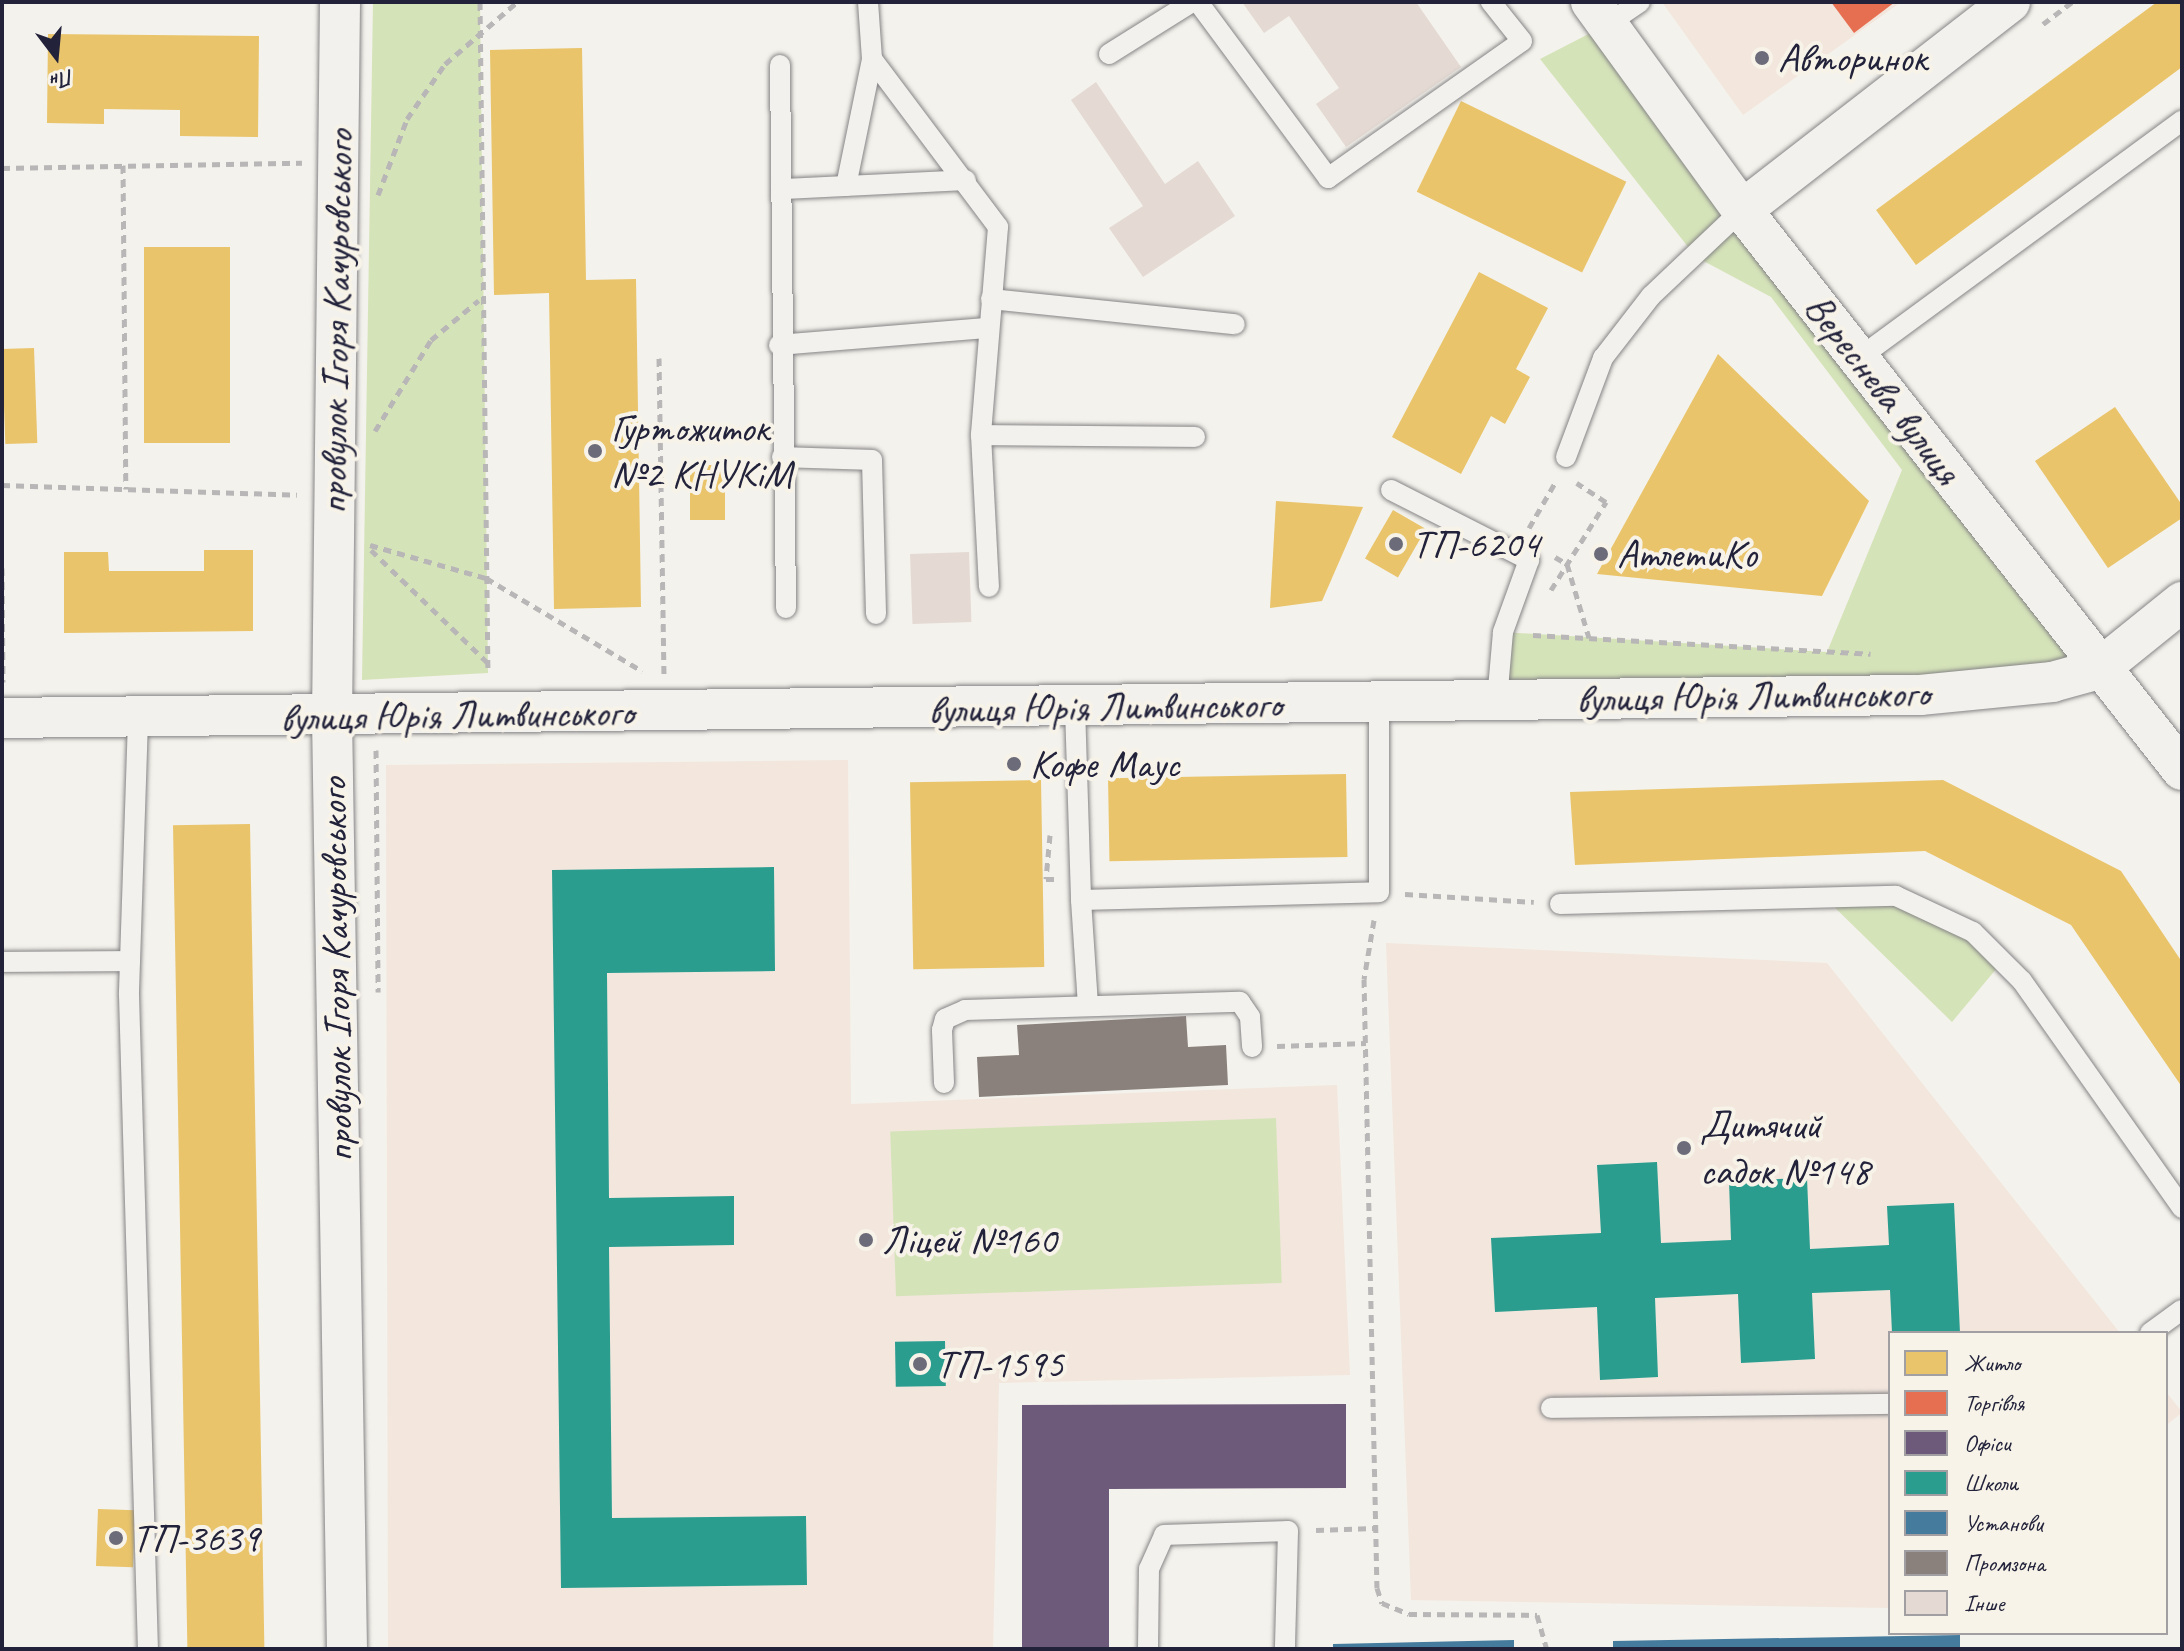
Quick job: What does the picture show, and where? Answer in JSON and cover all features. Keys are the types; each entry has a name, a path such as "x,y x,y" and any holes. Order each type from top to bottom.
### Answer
{"street":[{"name":"провулок Ігоря Качуровського","path":"340,2 332,716 347,1649"},
{"path":"1742,210 2010,2"},
{"name":"Вереснева вулиця","path":"1599,13 1742,210 2099,669 2182,770"},
{"name":"вулиця Юрія Литвинського","path":"2,718 138,720 1920,695 2052,682 2099,669 2182,602"}],"lane":[{"path":"846,186 872,59 868,2"},
{"path":"1109,54 1195,2 1328,178 1522,41 1491,2"},
{"path":"1599,13 1640,2"},
{"path":"872,59 966,180 998,227 981,435 989,587"},
{"path":"780,65 784,189 779,345 786,608"},
{"path":"1859,358 2182,121"},
{"path":"784,189 966,180"},
{"path":"1566,457 1603,358 1651,296 1742,210"},
{"path":"991,299 1235,324"},
{"path":"779,345 988,328"},
{"path":"981,435 1195,437"},
{"path":"782,457 872,460 876,614"},
{"path":"1391,490 1529,560 1503,632 1497,701"},
{"path":"1081,900 1379,892 1379,703"},
{"path":"1075,707 1081,900 1088,1005"},
{"path":"138,720 130,961 148,1649"},
{"path":"1560,904 1896,896 1973,932 2022,981 2182,1208"},
{"path":"2,962 130,961"},
{"path":"944,1083 942,1030 954,1013 1088,1005 1240,1002 1250,1017 1252,1047"},
{"path":"2153,1331 2182,1310"},
{"path":"1551,1408 1888,1404"},
{"path":"1148,1649 1149,1569 1164,1535 1288,1531 1285,1649"}],"path":[{"path":"480,2 480,299 488,673"},
{"path":"375,200 407,119 445,64 480,39 517,2"},
{"path":"2,168 307,163"},
{"path":"123,165 126,489"},
{"path":"366,447 431,340 480,299"},
{"path":"488,663 364,543 486,578 664,684 659,358"},
{"path":"1515,553 1561,472 1606,502 1567,564 1589,638"},
{"path":"2,485 303,495"},
{"path":"2,568 3,683"},
{"path":"1503,632 1885,654"},
{"path":"474,674 503,674"},
{"path":"1547,1649 1537,1615 1409,1614 1382,1603 1375,1528 1364,979 1379,892 1560,904"},
{"path":"1252,1047 1366,1043"},
{"path":"1288,1531 1375,1528"}],"shaded area":[{"name":"Авторинок","path":"1662,2 1901,2 1743,115"},
{"name":"Ліцей №160","path":"848,760 851,1104 1337,1085 1350,1375 999,1383 993,1649 388,1649 386,765"},
{"name":"Дитячий садок №148","path":"1386,943 1827,963 2118,1331 1888,1331 1888,1608 1411,1600"},
{"path":"2168,1394 2182,1412 2168,1424"}],"green space":[{"path":"373,2 480,2 488,673 362,680"},
{"path":"1606,25 2099,669 1497,701 1503,632 1827,652 1902,470 1771,297 1696,257 1540,59"},
{"path":"1896,896 2002,962 1952,1022 1826,899"},
{"path":"1276,1118 1282,1283 896,1296 890,1131"}],"building: Житло":[{"path":"2157,2 2182,2 2182,67 1916,265 1876,210"},
{"path":"48,34 259,36 258,137 180,136 180,110 104,109 104,124 47,123"},
{"name":"Гуртожиток №2 КНУКіМ","path":"582,48 586,280 636,279 641,607 554,609 549,293 494,295 490,50"},
{"path":"1461,101 1626,182 1582,272 1417,192"},
{"path":"144,247 230,247 230,443 144,443"},
{"path":"1479,272 1548,308 1516,369 1530,377 1505,424 1491,416 1461,474 1392,437"},
{"path":"34,348 37,443 5,444 2,349"},
{"path":"1718,354 1869,501 1822,596 1597,574"},
{"path":"2115,407 2182,505 2182,518 2108,568 2035,461"},
{"path":"690,465 725,465 725,520 690,520"},
{"path":"1276,501 1363,507 1322,601 1270,608"},
{"name":"ТП-6204","path":"1393,510 1426,529 1398,577 1365,558"},
{"path":"204,550 253,550 253,631 64,633 64,552 108,552 109,571 204,571"},
{"path":"1346,774 1347,857 1109,861 1108,778"},
{"path":"1041,780 1044,967 913,969 910,782"},
{"path":"1943,780 2121,871 2182,962 2182,1087 2071,925 1925,851 1575,865 1570,792"},
{"path":"250,824 264,1649 187,1649 173,825"},
{"name":"ТП-3639","path":"98,1509 135,1510 133,1567 96,1566"}],"building: Торгівля":[{"path":"1831,2 1895,2 1854,33"}],"building: Офіси":[{"path":"1346,1404 1346,1488 1109,1489 1109,1649 1022,1649 1022,1405"}],"building: Школи":[{"path":"774,867 775,971 607,973 609,1198 734,1196 734,1245 609,1247 612,1518 806,1516 807,1585 561,1588 552,870"},
{"path":"1657,1162 1661,1243 1731,1240 1729,1181 1807,1178 1810,1249 1889,1245 1887,1206 1954,1203 1960,1331 1892,1331 1890,1290 1812,1293 1815,1359 1741,1363 1738,1294 1655,1298 1658,1377 1600,1380 1597,1307 1495,1312 1491,1238 1601,1233 1597,1165"},
{"name":"ТП-1595","path":"945,1341 946,1386 896,1387 895,1342"}],"building: Установи":[{"path":"1960,1635 1960,1649 1613,1649 1613,1641"},
{"path":"1514,1640 1514,1649 1333,1649 1333,1644"}],"building: Промзона":[{"path":"1186,1016 1188,1047 1226,1045 1228,1085 979,1097 977,1057 1019,1055 1017,1025"}],"building: Інше":[{"path":"1242,2 1416,2 1461,67 1346,147 1316,104 1339,88 1289,16 1264,33"},
{"path":"1096,82 1165,184 1198,161 1235,216 1143,277 1109,228 1143,206 1071,100"},
{"path":"969,552 971,622 912,624 910,554"}],"place":[{"name":"Авторинок","path":"1762,58"},
{"name":"Гуртожиток №2 КНУКіМ","path":"595,451"},
{"name":"ТП-6204","path":"1396,544"},
{"name":"АтлетиКо","path":"1601,554"},
{"name":"Кофе Маус","path":"1014,764"},
{"name":"Дитячий садок №148","path":"1684,1148"},
{"name":"Ліцей №160","path":"866,1240"},
{"name":"ТП-1595","path":"920,1364"},
{"name":"ТП-3639","path":"116,1538"}]}
